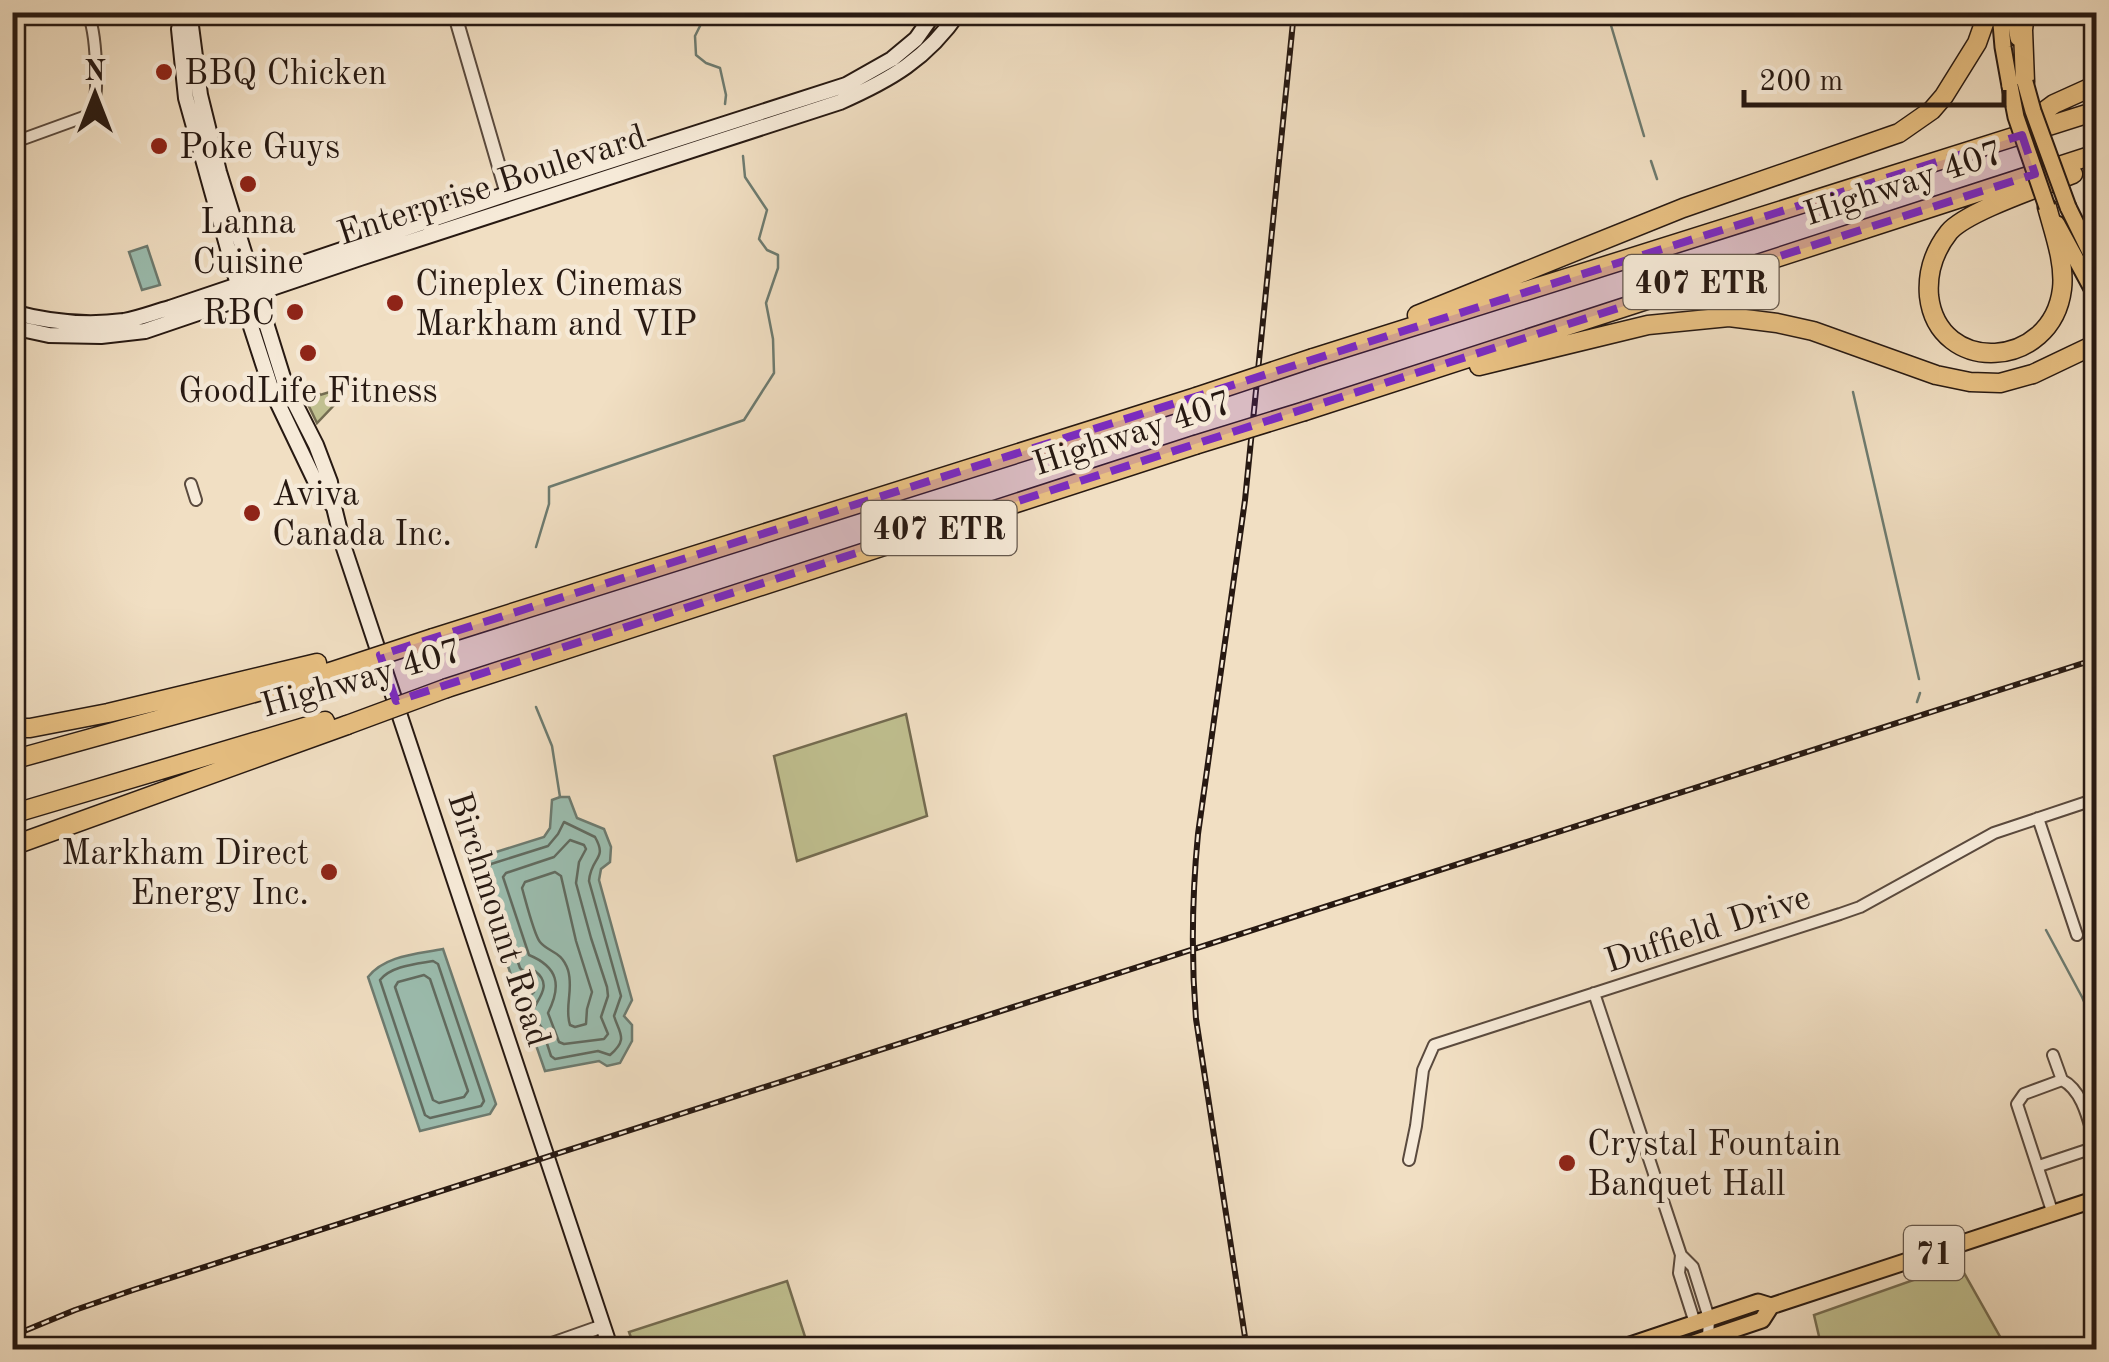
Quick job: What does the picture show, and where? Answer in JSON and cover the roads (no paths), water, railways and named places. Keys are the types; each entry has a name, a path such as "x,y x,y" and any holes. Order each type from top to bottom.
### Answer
{"highway":[{"path":"1313,358 1684,208 1899,133 1932,110 1944,96 1978,43 1988,12"},
{"path":"2017,84 2025,12"},
{"path":"2004,140 2054,104 2096,85"},
{"name":"Highway 407","path":"12,760 433,638 2096,111"},
{"name":"Highway 407","path":"12,814 345,720 2096,154"},
{"path":"2048,207 2063,272 2059,304 2050,323 2036,340 2016,350 1993,354 1953,341 1930,308 1927,278 1951,230 1976,214 2096,162"},
{"path":"1304,411 1648,325 1689,320 1729,318 1777,323 1813,331 1936,375 1970,382 2000,382 2033,374 2096,344"},
{"path":"12,728 108,714 329,666"},
{"path":"12,846 345,720"}],"main road":[{"name":"Enterprise Boulevard","path":"12,327 49,336 146,331 248,290 846,85 892,59 916,39 936,12"},
{"name":"Enterprise Boulevard","path":"510,201 840,102 911,65 959,12"},
{"path":"2000,12 2002,47 2033,112 2068,207 2096,264"},
{"path":"2014,12 2016,117 2048,207 2096,296"},
{"name":"Birchmount Road","path":"184,13 179,28 186,98 213,202 248,290 272,391 318,487 334,507 344,548 611,1350"},
{"name":"Enterprise Boulevard","path":"12,312 69,323 126,320 248,290"},
{"name":"71","path":"1615,1350 1758,1302 1772,1306 2096,1200"},
{"name":"71","path":"1673,1350 1762,1320 1772,1306"}],"street":[{"path":"12,115 14,142 92,114 96,102 94,53 91,17 87,12"},
{"path":"454,12 510,201"},
{"path":"190,484 196,500"},
{"name":"Duffield Drive","path":"1409,1160 1422,1070 1434,1045 1860,907 1994,833 2096,800"},
{"path":"2038,818 2076,935"},
{"path":"1594,993 1681,1255 1679,1273 1708,1338"},
{"path":"2039,1166 2096,1147 2082,1103 2062,1080 2053,1054"},
{"path":"2053,1214 2017,1104 2024,1094 2062,1080"},
{"path":"535,1350 604,1326"}],"water":[{"path":"147,246 160,285 142,290 129,252"},
{"path":"569,797 577,818 604,829 611,847 610,862 601,869 599,880 632,1000 624,1016 632,1025 632,1041 620,1063 607,1066 599,1061 545,1071 522,1005 534,992 533,980 514,984 478,876 478,864 483,856 544,837 550,828 552,800"},
{"path":"443,949 496,1104 490,1114 420,1131 368,977 393,960"}],"waterway":[{"path":"702,12 704,18 695,36 696,55 720,68 725,104"},
{"path":"1607,12 1644,136"},
{"path":"536,547 549,504 549,487 744,420 774,373 766,303 778,268 778,255 767,250 759,239 767,210 745,177 743,156"},
{"path":"1651,161 1657,179"},
{"path":"1853,392 1919,679"},
{"path":"1917,702 1920,693"},
{"path":"536,707 552,746 560,797"},
{"path":"2046,930 2096,1028"}],"railway":[{"path":"1247,1350 1196,1019 1193,903 1198,834 1245,500 1294,12"},
{"path":"12,1336 133,1290 2096,659"}],"place":[{"name":"BBQ Chicken","path":"164,72"},
{"name":"Poke Guys","path":"159,146"},
{"name":"Lanna Cuisine","path":"248,184"},
{"name":"Cineplex Cinemas Markham and VIP","path":"395,303"},
{"name":"RBC","path":"295,312"},
{"name":"GoodLife Fitness","path":"308,353"},
{"name":"Aviva Canada Inc.","path":"252,513"},
{"name":"Markham Direct Energy Inc.","path":"329,872"},
{"name":"Crystal Fountain Banquet Hall","path":"1567,1163"}]}
